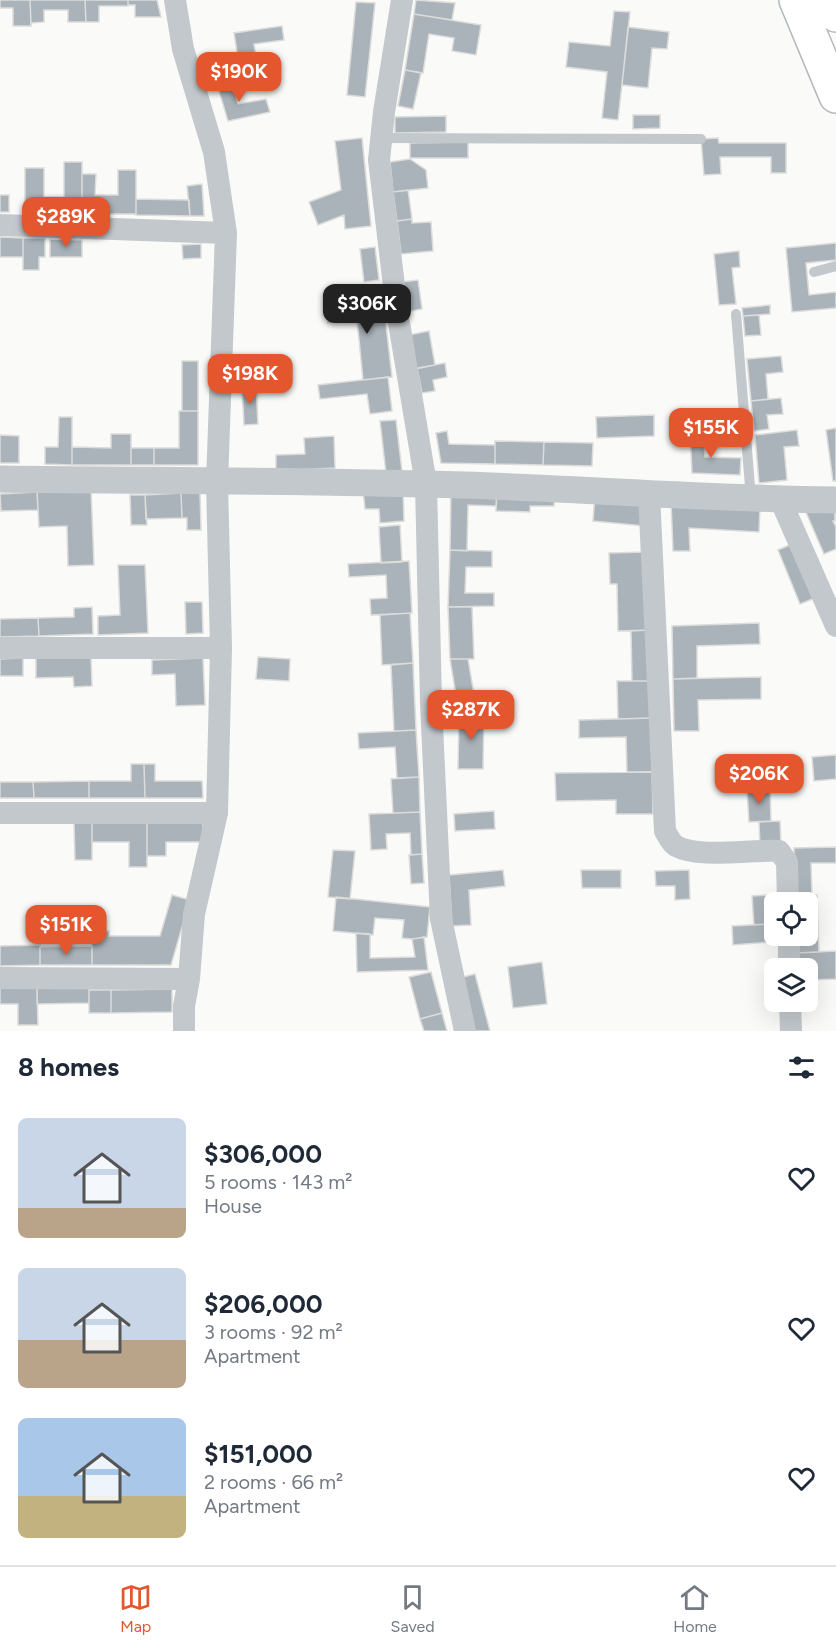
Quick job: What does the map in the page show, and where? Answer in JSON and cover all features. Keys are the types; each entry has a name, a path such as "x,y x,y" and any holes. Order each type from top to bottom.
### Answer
{"highway":[{"path":"796,0 836,96"},
{"path":"830,0 836,15"}],"street":[{"path":"175,0 183,49 214,152 226,233 217,482 221,648 217,813 194,914 183,1031"},
{"path":"402,0 384,112 379,160 397,311 426,484 431,703 441,919 465,1031"},
{"path":"0,225 226,233"},
{"path":"0,479 426,484 751,499 836,500"},
{"path":"649,494 665,831 674,845 696,852 779,851 787,862 788,892"},
{"path":"780,499 836,626"},
{"path":"0,648 221,648"},
{"path":"0,813 217,813"},
{"path":"0,978 189,979"},
{"path":"790,1012 791,1031"}],"lane":[{"path":"382,138 701,139"},
{"path":"814,272 836,266"},
{"path":"736,314 751,499"}],"building":[{"path":"0,0 30,0 31,26 13,26 13,8 0,8"},
{"path":"30,0 85,0 86,22 68,22 68,10 44,10 44,22 31,23"},
{"path":"85,0 128,0 128,6 99,6 99,22 86,22"},
{"path":"128,0 157,0 161,17 135,17 135,5 128,5"},
{"path":"416,0 455,3 452,20 414,14"},
{"path":"356,2 375,3 365,97 347,95"},
{"path":"614,11 630,12 618,120 602,118 607,72 566,67 569,42 610,46"},
{"path":"414,14 481,25 476,55 452,51 454,38 429,34 423,73 405,70"},
{"path":"282,26 284,40 254,44 257,63 239,65 234,33"},
{"path":"628,27 669,32 667,49 652,48 648,88 622,85"},
{"path":"405,70 421,73 413,109 398,106"},
{"path":"231,77 238,104 266,99 270,112 228,121 216,81"},
{"path":"633,115 660,115 660,128 633,129"},
{"path":"446,116 446,132 395,133 395,117"},
{"path":"362,138 371,226 345,229 344,215 318,225 309,202 341,190 335,141"},
{"path":"718,138 719,143 786,143 786,173 771,173 771,157 720,157 721,174 704,175 701,139"},
{"path":"468,142 468,158 410,158 410,143"},
{"path":"410,159 426,170 428,188 393,192 390,162"},
{"path":"64,162 82,162 82,214 25,214 25,168 44,168 44,197 64,197"},
{"path":"118,170 136,170 136,214 82,214 82,174 96,174 95,195 118,195"},
{"path":"202,184 204,216 190,216 187,186"},
{"path":"408,190 412,219 397,221 393,192"},
{"path":"0,195 9,195 9,212 0,212"},
{"path":"136,199 189,200 190,216 136,215"},
{"path":"412,219 412,223 431,222 433,251 401,254 397,221"},
{"path":"0,237 23,238 23,257 0,257"},
{"path":"23,238 45,238 45,257 39,257 39,270 23,270"},
{"path":"50,239 82,240 82,257 50,257"},
{"path":"836,243 836,260 806,263 809,295 836,292 836,308 792,312 786,248"},
{"path":"201,244 201,258 183,259 182,245"},
{"path":"375,247 379,280 364,282 360,249"},
{"path":"739,251 740,267 732,268 736,304 719,305 714,254"},
{"path":"418,280 422,309 406,312 402,282"},
{"path":"383,299 392,377 363,380 357,319 328,323 326,305"},
{"path":"770,305 770,314 743,316 742,308"},
{"path":"759,315 761,335 745,336 743,316"},
{"path":"429,331 435,365 415,369 409,335"},
{"path":"781,356 783,372 766,374 768,399 751,401 747,359"},
{"path":"182,361 198,361 198,411 182,411"},
{"path":"445,363 447,377 433,380 435,391 422,393 417,368"},
{"path":"388,377 392,411 370,414 367,394 320,399 318,385"},
{"path":"242,385 256,385 258,424 244,425"},
{"path":"781,398 783,414 767,415 769,429 754,431 751,401"},
{"path":"179,411 198,411 198,465 154,465 154,448 179,448"},
{"path":"654,415 654,436 597,438 596,417"},
{"path":"59,417 72,417 72,465 45,464 45,447 58,447"},
{"path":"396,420 402,471 386,473 380,421"},
{"path":"836,428 836,481 833,481 826,430"},
{"path":"703,430 705,457 741,458 740,475 692,473 690,431"},
{"path":"797,430 799,446 784,447 787,480 759,483 755,435"},
{"path":"447,431 449,444 495,445 495,464 441,463 436,433"},
{"path":"111,434 131,434 131,465 72,465 72,447 111,448"},
{"path":"0,435 19,436 19,463 0,463"},
{"path":"334,436 335,468 276,471 276,455 305,454 304,438"},
{"path":"495,441 544,442 543,465 495,464"},
{"path":"544,442 593,443 592,466 543,465"},
{"path":"131,448 154,448 154,465 131,465"},
{"path":"91,488 94,565 68,566 67,526 39,527 37,490"},
{"path":"403,488 404,521 380,523 379,509 365,509 363,490"},
{"path":"451,488 497,489 496,506 468,505 467,551 450,550"},
{"path":"497,489 555,491 554,506 530,506 530,512 496,511"},
{"path":"37,492 38,510 1,511 0,494"},
{"path":"181,493 200,493 201,530 187,530 187,518 182,518"},
{"path":"181,493 182,518 146,519 145,495"},
{"path":"595,494 647,499 644,526 593,521"},
{"path":"130,495 145,495 147,525 131,525"},
{"path":"671,501 760,506 759,532 689,528 690,551 673,551"},
{"path":"835,509 835,521 833,521 836,527 836,549 824,554 805,510"},
{"path":"400,525 402,562 381,563 379,527"},
{"path":"792,544 815,598 800,604 778,550"},
{"path":"450,550 492,551 492,567 466,567 465,593 494,593 494,606 448,607"},
{"path":"648,552 649,630 618,631 617,584 610,584 609,553"},
{"path":"409,561 412,613 371,615 370,599 387,598 386,575 349,577 348,564"},
{"path":"118,565 145,565 148,633 98,635 98,616 120,615"},
{"path":"185,602 202,602 203,633 186,634"},
{"path":"92,607 93,634 39,636 38,618 74,617 74,608"},
{"path":"448,607 472,607 474,659 450,659"},
{"path":"410,613 413,663 382,665 380,615"},
{"path":"38,618 39,636 0,637 0,619"},
{"path":"759,623 760,644 697,646 697,678 673,679 672,626"},
{"path":"649,630 650,681 632,681 631,631"},
{"path":"91,656 92,686 74,687 73,677 36,678 36,658"},
{"path":"258,657 290,659 289,681 256,679"},
{"path":"23,658 23,676 0,676 0,659"},
{"path":"203,658 205,705 176,706 175,674 152,675 152,660"},
{"path":"450,659 468,659 475,700 497,700 499,714 459,713"},
{"path":"413,663 416,730 394,731 391,665"},
{"path":"761,677 761,699 698,700 699,731 674,731 673,679"},
{"path":"617,681 650,681 651,718 618,719"},
{"path":"459,713 484,714 483,769 458,769"},
{"path":"651,718 652,772 627,772 626,737 579,738 579,720"},
{"path":"416,730 419,777 397,778 395,747 359,749 358,733"},
{"path":"836,755 836,779 814,781 812,757"},
{"path":"131,764 144,764 145,798 89,798 89,781 131,781"},
{"path":"144,764 155,764 155,781 202,781 203,798 145,798"},
{"path":"652,772 653,814 616,814 616,800 556,801 555,773"},
{"path":"419,777 420,812 393,813 391,779"},
{"path":"89,781 89,798 34,798 33,782"},
{"path":"0,782 33,782 34,798 0,798"},
{"path":"770,789 771,821 749,822 747,790"},
{"path":"494,811 495,829 455,831 454,814"},
{"path":"420,812 422,854 411,855 410,833 386,834 387,849 371,850 369,814"},
{"path":"780,821 781,845 760,846 759,822"},
{"path":"74,823 92,823 92,860 75,860"},
{"path":"92,823 147,823 147,867 129,867 129,842 92,842"},
{"path":"147,823 203,823 203,842 166,842 166,856 147,856"},
{"path":"836,847 836,863 811,863 812,892 795,892 794,848"},
{"path":"333,850 355,851 350,899 328,897"},
{"path":"422,854 424,883 411,884 409,855"},
{"path":"503,870 505,886 469,890 471,925 452,926 449,875"},
{"path":"581,870 621,870 621,888 582,888"},
{"path":"689,870 690,899 675,900 675,886 656,886 655,871"},
{"path":"172,895 190,900 171,965 92,965 92,931 109,931 109,936 160,936"},
{"path":"764,895 764,924 754,925 752,896"},
{"path":"336,897 430,907 427,937 402,938 404,920 375,918 373,935 333,931"},
{"path":"764,924 764,942 733,945 732,926"},
{"path":"818,924 819,952 797,953 797,946 818,946"},
{"path":"356,933 370,934 370,958 415,957 412,939 424,937 428,970 357,972"},
{"path":"40,945 40,965 0,966 0,946"},
{"path":"92,946 92,965 40,965 40,947"},
{"path":"836,951 836,979 818,980 818,958 797,958 797,953"},
{"path":"542,962 547,1004 513,1008 508,967"},
{"path":"431,972 442,1013 420,1019 409,977"},
{"path":"475,974 490,1031 474,1031 459,978"},
{"path":"89,987 89,1003 37,1004 37,988"},
{"path":"0,988 37,988 38,1025 18,1025 18,1004 0,1004"},
{"path":"172,989 172,1012 111,1013 111,990"},
{"path":"89,990 111,990 111,1013 89,1013"},
{"path":"442,1013 447,1031 424,1031 420,1019"}]}
